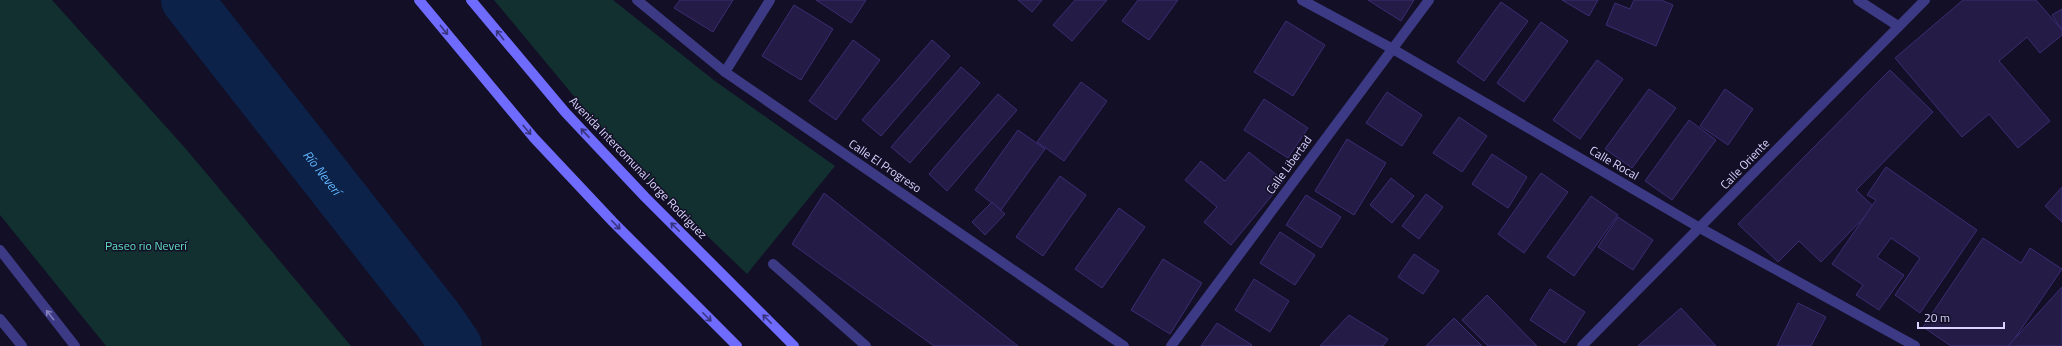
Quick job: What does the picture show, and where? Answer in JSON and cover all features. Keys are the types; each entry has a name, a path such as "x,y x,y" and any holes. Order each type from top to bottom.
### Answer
{"main road":[{"path":"419,0 534,138 613,222 737,346"},
{"name":"Avenida Intercomunal Jorge Rodriguez","path":"472,0 565,112 645,197 794,346"}],"street":[{"name":"Calle El Progreso","path":"637,0 725,72 1124,346"},
{"path":"725,72 770,0"},
{"name":"Calle Rocal","path":"1302,0 1391,48 1700,228 1914,346"},
{"name":"Calle Libertad","path":"1171,346 1391,48 1429,0"},
{"path":"1858,0 1898,26"},
{"name":"Calle Oriente","path":"1582,346 1925,0"},
{"path":"0,250 75,346"},
{"path":"773,264 866,346"},
{"path":"0,319 22,346"}],"green space":[{"name":"Paseo rio Neverí","path":"0,0 52,0 186,149 351,346 106,346 0,215"},
{"path":"494,0 613,0 715,81 835,166 747,274 648,179 587,112"}],"building":[{"path":"680,0 733,0 713,32 674,8"},
{"path":"816,0 866,0 851,23"},
{"path":"1018,0 1042,0 1032,12"},
{"path":"1075,0 1107,0 1072,41 1053,25"},
{"path":"1138,0 1178,0 1149,40 1122,21"},
{"path":"1368,0 1414,0 1401,21"},
{"path":"1562,0 1598,0 1589,16"},
{"path":"1634,0 1661,0 1673,5 1656,46 1606,25 1615,3 1630,9"},
{"path":"1963,0 2036,0 2062,30 2062,35 2040,53 2027,37 1999,61 2050,121 2018,148 1989,114 1962,137 1895,58"},
{"path":"1501,2 1528,21 1484,81 1457,62"},
{"path":"794,5 833,29 801,80 762,56"},
{"path":"2062,9 2062,30 2052,15"},
{"path":"1286,21 1325,45 1293,96 1254,72"},
{"path":"1541,22 1568,41 1524,102 1497,83"},
{"path":"853,40 880,60 836,120 809,101"},
{"path":"932,40 950,56 881,136 862,120"},
{"path":"1597,60 1623,79 1580,139 1553,120"},
{"path":"961,67 980,83 910,163 891,147"},
{"path":"1890,70 1933,112 1856,190 1874,207 1821,262 1799,241 1778,262 1738,224"},
{"path":"1081,82 1107,101 1064,161 1037,142"},
{"path":"1649,89 1676,108 1632,168 1605,149"},
{"path":"1725,89 1753,109 1728,145 1700,126"},
{"path":"1387,92 1422,115 1402,146 1366,123"},
{"path":"998,94 1017,110 947,191 929,174"},
{"path":"1264,99 1308,128 1288,158 1244,130"},
{"path":"1459,117 1487,136 1462,172 1433,153"},
{"path":"1689,120 1716,140 1672,200 1645,181"},
{"path":"1018,130 1045,149 1001,210 975,190"},
{"path":"1347,139 1386,163 1354,215 1315,191"},
{"path":"1249,152 1284,181 1231,245 1204,222 1217,207 1185,180 1201,161 1225,181"},
{"path":"1492,154 1527,177 1508,208 1472,184"},
{"path":"1886,167 1977,230 1920,313 1895,295 1920,258 1891,238 1877,257 1904,275 1879,310 1856,295 1863,285 1832,264 1876,200 1867,195"},
{"path":"1541,173 1568,192 1524,253 1498,234"},
{"path":"1060,176 1086,195 1043,256 1016,237"},
{"path":"1391,178 1414,196 1392,223 1370,205"},
{"path":"2062,187 2062,222 2045,206"},
{"path":"824,193 1018,346 934,346 792,244"},
{"path":"1426,194 1443,207 1419,239 1402,226"},
{"path":"1306,195 1341,217 1321,248 1286,225"},
{"path":"1591,196 1618,215 1574,276 1547,257"},
{"path":"992,202 1005,214 985,235 972,222"},
{"path":"1119,208 1145,227 1102,288 1075,269"},
{"path":"1618,217 1653,240 1633,270 1598,247"},
{"path":"1280,232 1315,255 1295,285 1260,263"},
{"path":"1983,238 2021,263 2030,248 2062,269 2015,338 2018,339 2013,346 1951,346 1923,327"},
{"path":"1414,254 1439,271 1423,294 1398,277"},
{"path":"1163,259 1202,283 1170,334 1131,310"},
{"path":"1254,279 1289,301 1270,332 1235,310"},
{"path":"2062,287 2062,346 2008,346"},
{"path":"1550,289 1585,312 1565,343 1530,320"},
{"path":"1487,295 1537,346 1488,346 1462,320"},
{"path":"1798,303 1826,317 1811,346 1777,346"},
{"path":"1681,308 1716,346 1638,346"},
{"path":"1349,315 1388,339 1383,346 1320,346"},
{"path":"1454,318 1482,346 1426,346"},
{"path":"1217,323 1252,345 1201,346"}],"waterway":[{"name":"Río Neverí","path":"187,0 439,321 456,346"}]}
